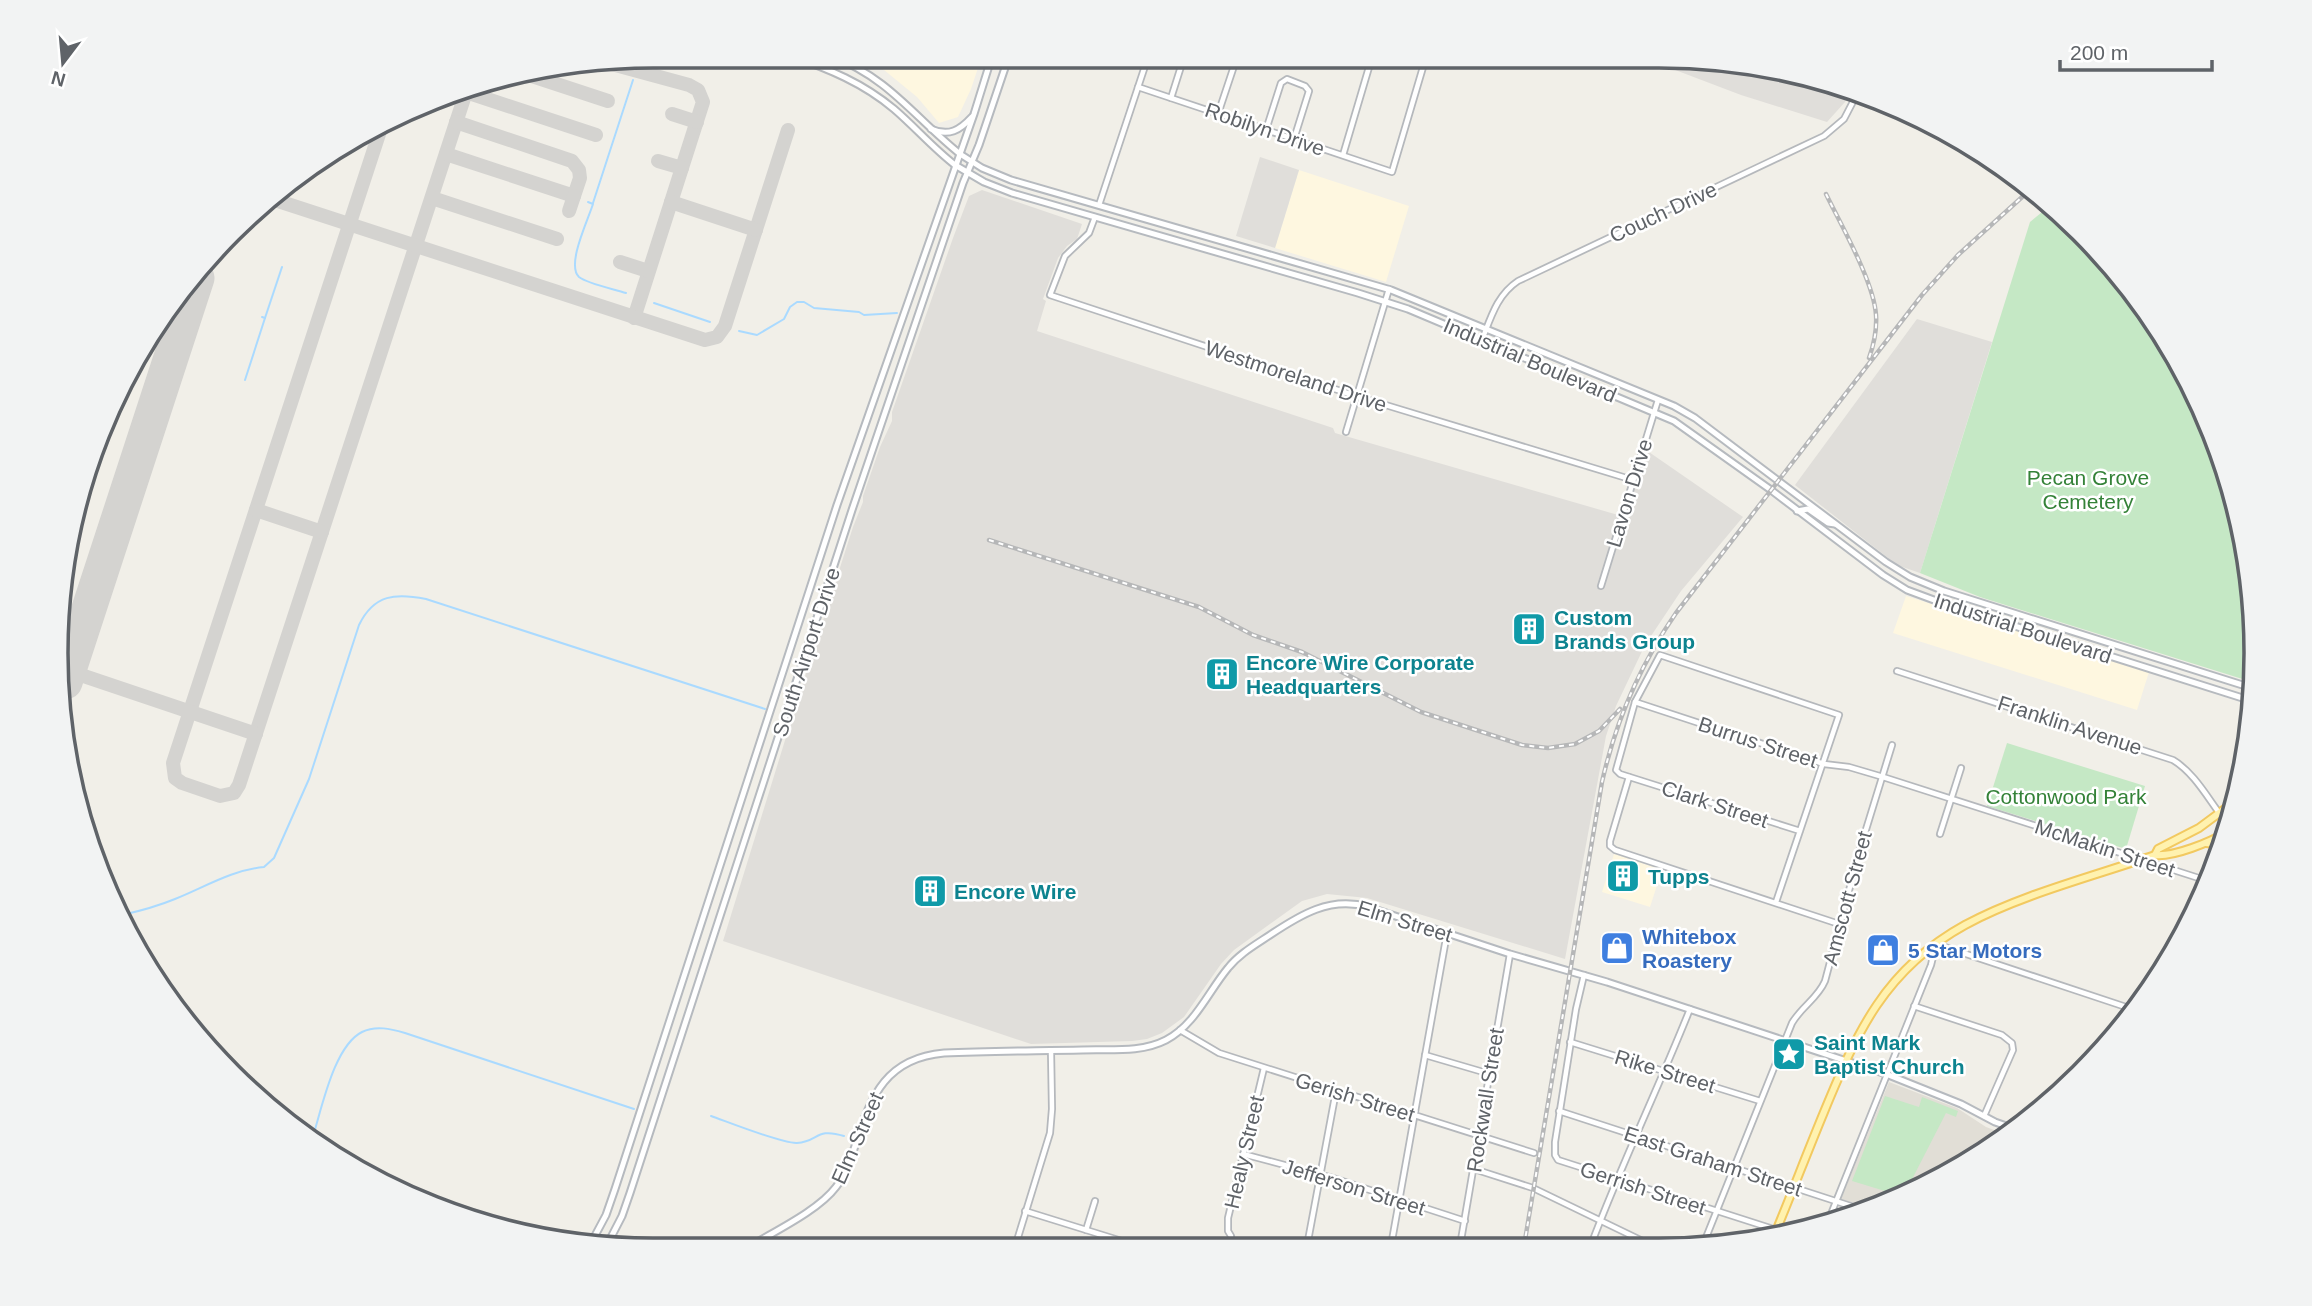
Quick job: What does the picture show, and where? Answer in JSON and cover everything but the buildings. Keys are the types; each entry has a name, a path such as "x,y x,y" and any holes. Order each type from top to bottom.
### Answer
{"main road":[{"name":"Industrial Boulevard","path":"823,68 874,94 955,165 997,188 1385,301 1482,340 1654,412 1698,436 1883,575 1907,590 2241,698"},
{"name":"Industrial Boulevard","path":"857,68 886,86 960,154 1005,178 1389,289 1487,328 1695,418 1886,562 1919,581 2242,685"},
{"name":"South Airport Drive","path":"595,1234 615,1189 837,505 988,68"},
{"name":"South Airport Drive","path":"612,1236 634,1181 852,510 1005,68"},
{"path":"931,129 950,133 964,125 974,114"},
{"path":"1096,217 1099,205"},
{"path":"1237,258 1241,246"},
{"path":"837,505 852,510"},
{"path":"1797,511 1808,509 1828,523 1839,526 1834,538"},
{"path":"2030,630 2034,619"},
{"path":"2045,635 2049,624"},
{"path":"2106,655 2109,643"},
{"path":"2141,666 2145,654"},
{"path":"2155,855 2158,849 2190,834 2220,814"},
{"path":"1779,1226 1845,1060 1863,1025 1889,987 1915,960 1966,925 1990,913 2155,855 2163,856 2214,839"},
{"path":"2204,843 2212,844"},
{"name":"Elm Street","path":"764,1238 817,1206 832,1193 847,1170 875,1093 885,1080 904,1065 936,1054 1141,1048 1168,1040 1190,1021 1239,956 1308,911 1338,904 1361,905 1845,1060 1961,1104 2004,1125"}],"street":[{"path":"1099,205 1144,68"},
{"path":"1171,97 1180,68"},
{"path":"1219,114 1234,68"},
{"path":"1343,155 1369,68"},
{"name":"Robilyn Drive","path":"1138,87 1392,172 1423,68"},
{"path":"1266,130 1282,82 1287,79 1306,86 1308,90 1294,139"},
{"name":"Couch Drive","path":"1482,340 1499,299 1518,281 1825,136 1844,119 1853,101"},
{"name":"Westmoreland Drive","path":"1096,217 1087,236 1065,256 1050,295 1356,396 1633,480"},
{"path":"1346,432 1389,289"},
{"name":"Lavon Drive","path":"1601,586 1658,400"},
{"path":"1776,902 1839,715 1660,655 1635,702 1616,766 1620,774 1629,777 1610,846 1615,850 1839,924"},
{"name":"Franklin Avenue","path":"1897,671 2173,760 2195,780 2220,814"},
{"name":"Burrus Street","path":"1635,702 1824,764 1849,767 1882,777"},
{"name":"Amscott Street","path":"1707,1235 1784,1040 1800,1009 1821,991 1892,745"},
{"path":"1940,834 1961,768"},
{"name":"Clark Street","path":"1629,777 1800,831"},
{"name":"McMakin Street","path":"1882,777 2199,876"},
{"path":"1392,1238 1447,933"},
{"path":"1832,1211 1931,965 1936,944 2126,1005"},
{"name":"Rockwall Street","path":"1462,1238 1510,954"},
{"path":"1559,1111 1584,975"},
{"path":"1914,1006 2002,1035 2012,1043 2013,1050 1984,1116"},
{"path":"1594,1238 1690,1009"},
{"name":"Gerish Street","path":"1180,1030 1212,1050 1534,1153"},
{"name":"Rike Street","path":"1570,1042 1760,1101"},
{"path":"1018,1238 1050,1133 1051,1051"},
{"path":"1425,1055 1490,1074"},
{"name":"Healy Street","path":"1231,1236 1228,1231 1228,1218 1264,1068"},
{"path":"1309,1238 1336,1091"},
{"name":"East Graham Street","path":"1559,1111 1849,1206"},
{"name":"Gerrish Street","path":"1559,1111 1554,1149 1558,1160 1763,1229"},
{"name":"Jefferson Street","path":"1243,1154 1465,1221"},
{"path":"1474,1169 1534,1188 1637,1238"},
{"path":"1086,1230 1096,1201"},
{"path":"1025,1211 1112,1238"}],"shaded area":[{"path":"881,68 978,68 958,117 939,123 917,97"},
{"path":"1672,69 1735,73 1773,79 1846,99 1827,122 1741,95"},
{"path":"1260,157 1299,170 1275,248 1236,236"},
{"path":"1299,170 1409,206 1386,282 1275,248"},
{"name":"Encore Wire","path":"982,190 1082,224 1077,239 1067,246 1058,258 1043,299 1046,301 1037,331 1333,428 1335,433 1625,517 1646,450 1743,517 1681,591 1645,645 1616,706 1606,736 1565,959 1367,898 1327,894 1302,901 1234,950 1184,1017 1162,1033 1132,1041 1031,1044 723,941 863,496 892,421 892,412 969,196"},
{"path":"1917,319 1992,342 1920,573 1897,565 1795,485"},
{"path":"1906,596 2149,672 2137,710 1893,633"},
{"name":"Tupps","path":"1614,854 1662,870 1650,907 1602,892"},
{"path":"1889,1082 1957,1108 1996,1131 1951,1159 1883,1193 1856,1204 1841,1199"}],"green space":[{"name":"Pecan Grove Cemetery","path":"2043,211 2099,267 2145,328 2183,394 2213,465 2233,539 2242,615 2243,679 1980,597 1920,573 2030,222"},
{"name":"Cottonwood Park","path":"2007,743 2145,786 2126,849 1987,806"},
{"path":"1885,1096 1919,1107 1922,1097 1958,1111 1956,1117 1946,1113 1912,1180 1886,1191 1852,1181"}],"waterway":[{"path":"593,203 633,80"},
{"path":"588,202 593,204 576,253 576,271 579,277 588,282 626,293"},
{"path":"265,318 282,267"},
{"path":"739,331 757,335 784,319 790,307 797,302 804,302 814,308 859,312 864,315 897,313"},
{"path":"654,303 710,322"},
{"path":"245,380 265,318 262,317"},
{"path":"130,913 169,902 230,875 264,867 274,858 309,779 359,625 372,607 387,598 405,596 426,599 765,709"},
{"path":"315,1130 330,1079 344,1050 352,1039 362,1032 378,1028 405,1033 634,1109"},
{"path":"711,1116 790,1142 804,1142 828,1133 844,1136"}],"taxiway":[{"path":"631,69 689,85 698,90 703,102 634,318"},
{"path":"540,79 608,101"},
{"path":"477,96 596,135"},
{"path":"378,138 173,763 175,778 182,783 220,796 234,793 239,785 464,100"},
{"path":"672,114 697,122"},
{"path":"446,154 574,196 580,178 579,170 572,161 456,122"},
{"path":"281,202 705,340 717,337 725,326 788,130"},
{"path":"658,161 682,168"},
{"path":"569,211 574,196"},
{"path":"432,198 557,239"},
{"path":"671,202 756,230"},
{"path":"620,262 648,271"},
{"path":"256,510 322,532"},
{"path":"69,671 256,734"}],"runway":[{"path":"69,670 192,293"}],"railway":[{"path":"1826,194 1856,254 1874,302 1876,326 1869,358"},
{"path":"1525,1238 1602,782 1614,737 1640,673 1676,613 1922,295 1958,255 2023,196"},
{"path":"989,540 1199,607 1253,635 1302,652 1421,712 1522,745 1548,748 1575,744 1599,731 1620,709"}],"place":[{"name":"Custom Brands Group","path":"1529,629"},
{"name":"Encore Wire Corporate Headquarters","path":"1222,674"},
{"name":"Tupps","path":"1623,876"},
{"name":"Encore Wire","path":"930,891"},
{"name":"Whitebox Roastery","path":"1617,948"},
{"name":"5 Star Motors","path":"1883,950"},
{"name":"Saint Mark Baptist Church","path":"1789,1054"}]}
